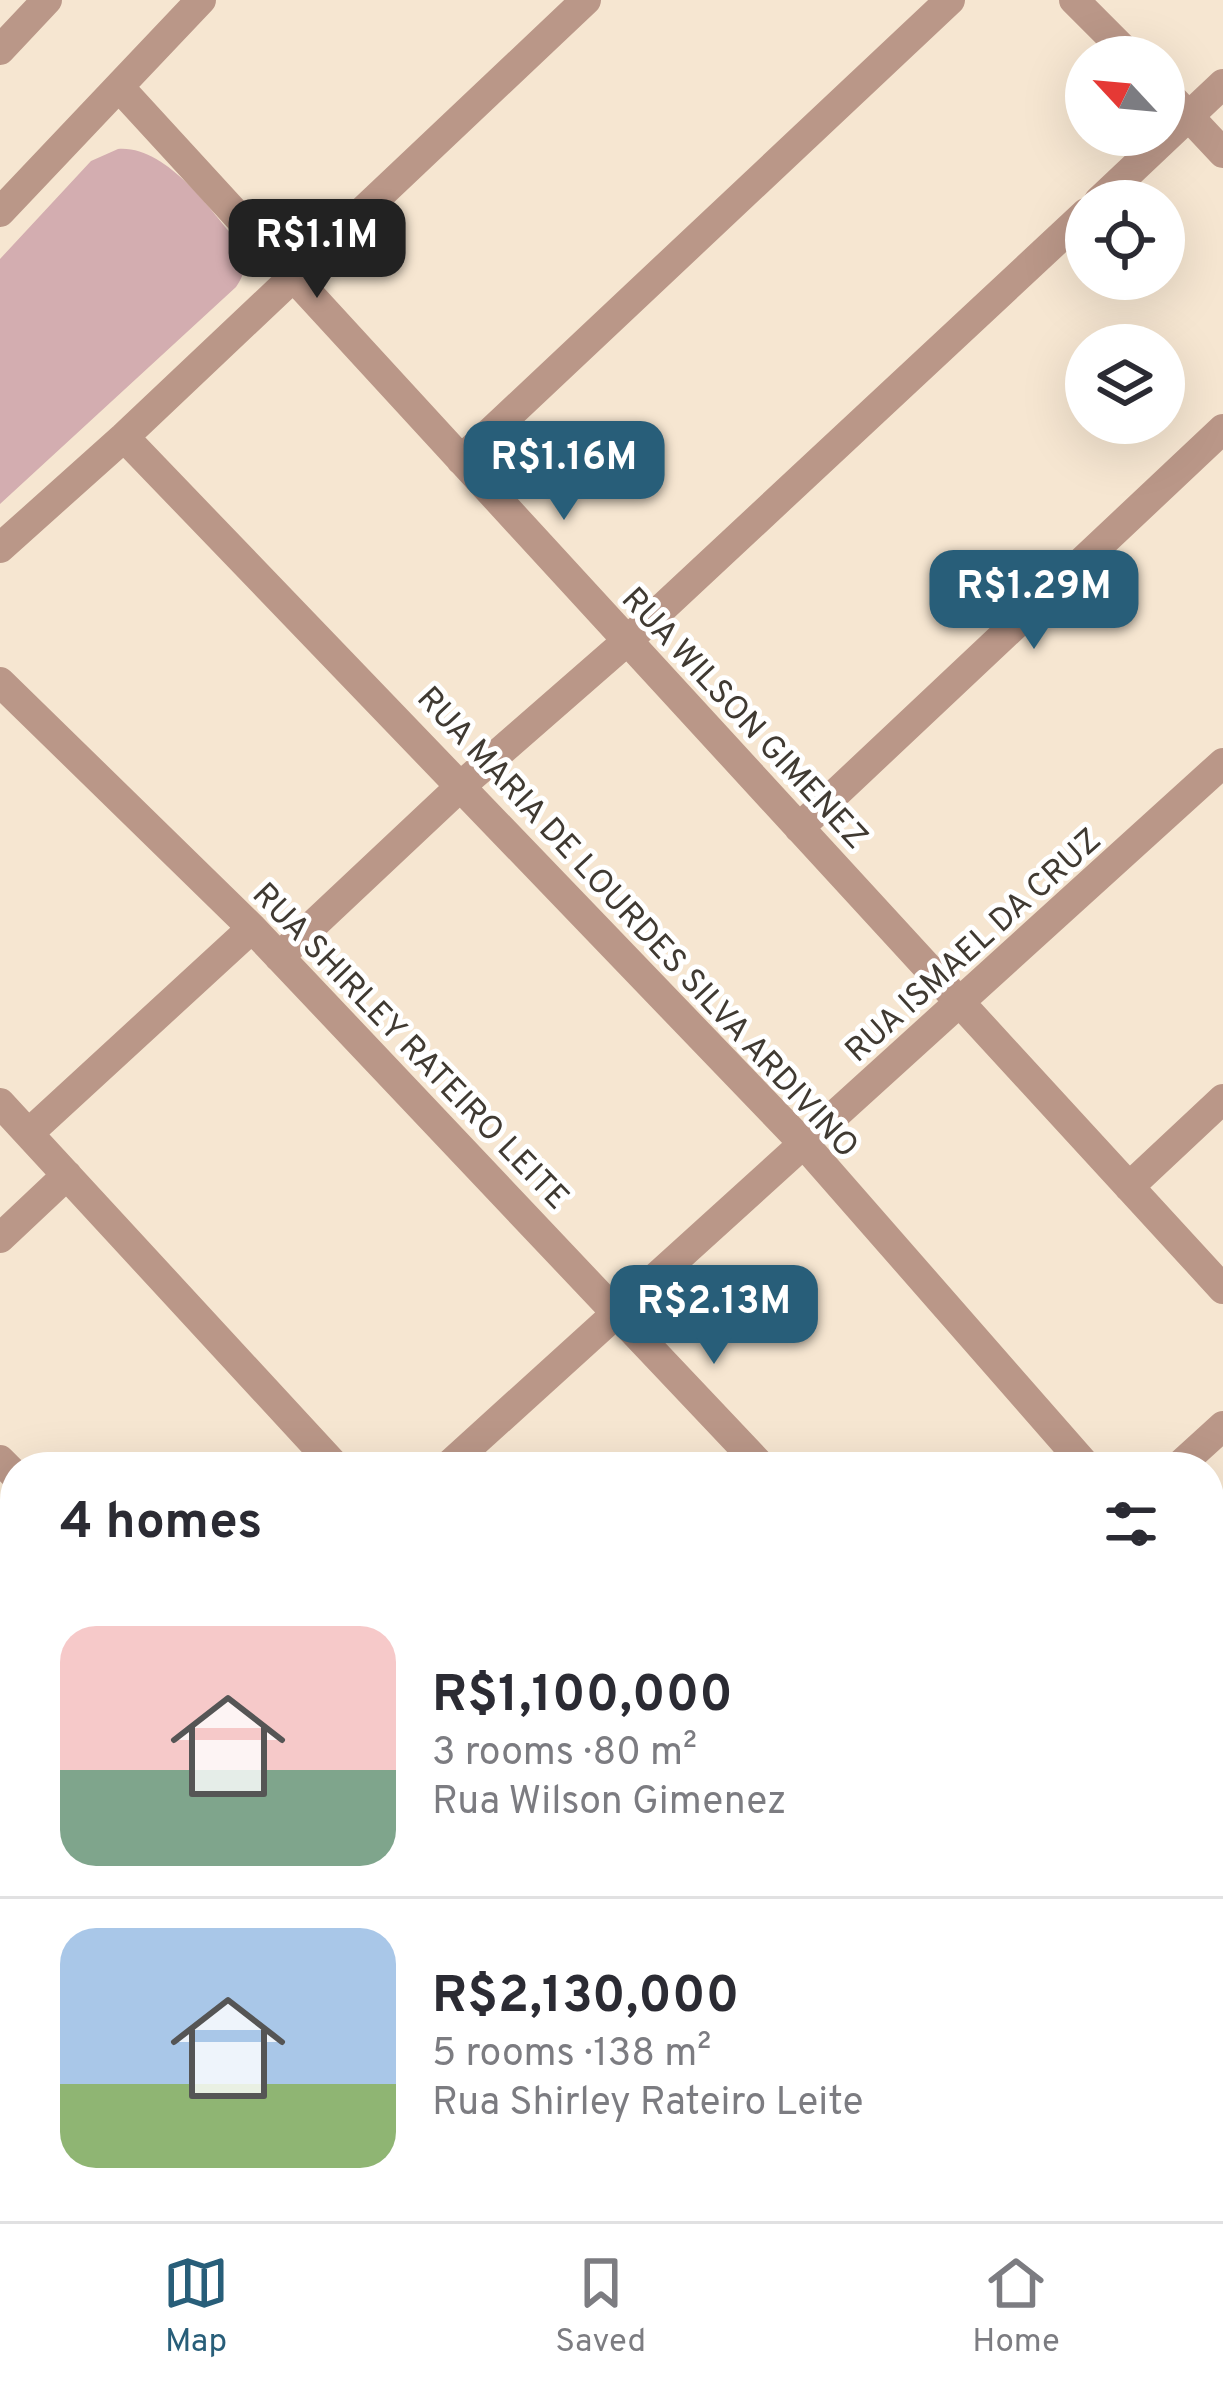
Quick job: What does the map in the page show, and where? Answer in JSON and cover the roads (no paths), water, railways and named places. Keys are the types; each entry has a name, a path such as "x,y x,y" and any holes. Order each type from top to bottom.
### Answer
{"street":[{"path":"0,50 47,0"},
{"path":"0,212 201,0"},
{"path":"0,548 124,437 586,0"},
{"path":"461,460 950,0"},
{"path":"1074,0 1110,36"},
{"path":"1121,180 1223,84"},
{"name":"RUA WILSON GIMENEZ","path":"119,87 1223,1289"},
{"path":"1185,111 1223,153"},
{"path":"280,957 1065,233"},
{"path":"799,828 1223,429"},
{"name":"RUA MARIA DE LOURDES SILVA ARDIVINO","path":"124,437 805,1145 1075,1452"},
{"name":"RUA SHIRLEY RATEIRO LEITE","path":"0,682 252,928 748,1452"},
{"name":"RUA ISMAEL DA CRUZ","path":"464,1452 1223,763"},
{"path":"29,1133 252,928"},
{"path":"1129,1187 1223,1099"},
{"path":"0,1103 322,1452"},
{"path":"0,1238 67,1174"},
{"path":"1194,1452 1223,1426"}]}
